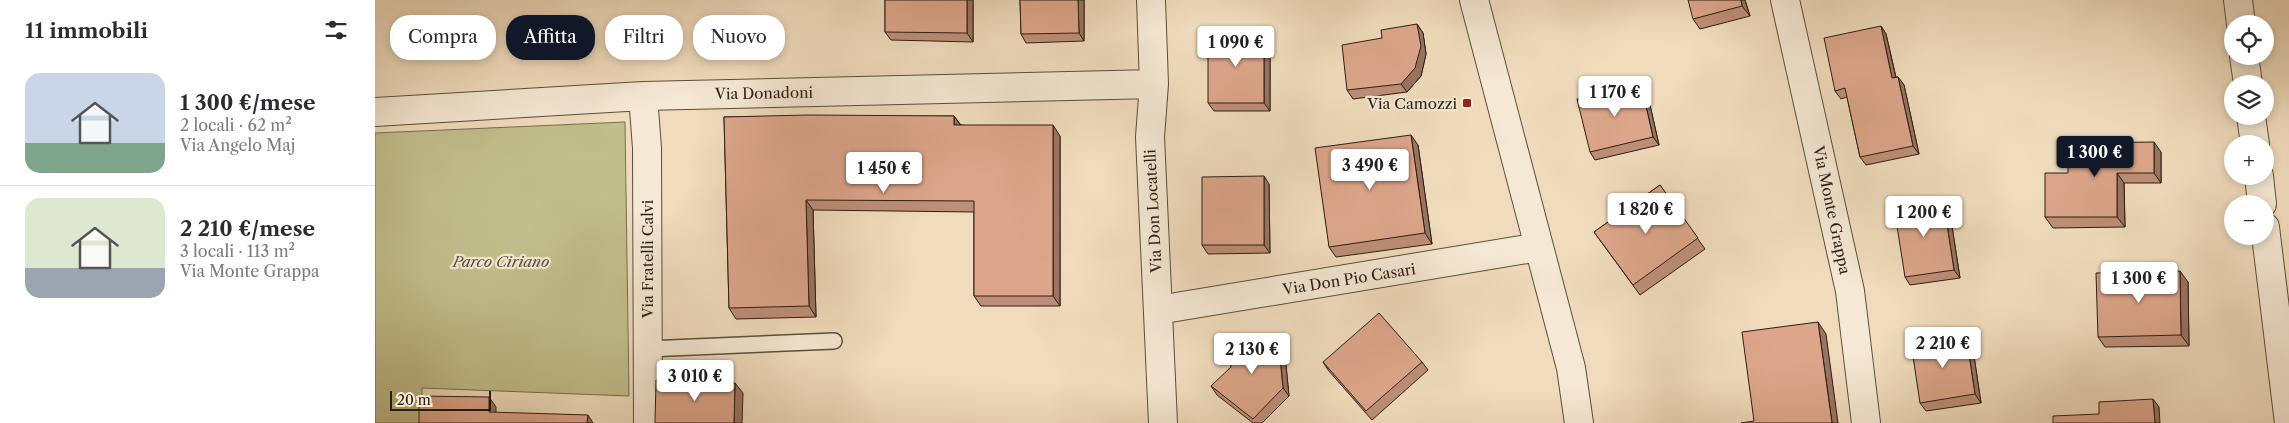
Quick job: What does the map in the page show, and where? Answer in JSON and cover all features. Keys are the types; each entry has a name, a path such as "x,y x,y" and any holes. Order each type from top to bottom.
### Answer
{"street":[{"name":"Via Don Locatelli","path":"1151,0 1154,84 1150,137 1163,423"},
{"path":"1474,0 1571,368 1579,423"},
{"name":"Via Monte Grappa","path":"1785,0 1850,291 1867,423"},
{"path":"2238,0 2240,15"},
{"name":"Via Donadoni","path":"375,112 643,96 1097,87 1154,84"},
{"name":"Via Fratelli Calvi","path":"643,96 647,148 647,423"},
{"path":"2267,245 2289,423"},
{"name":"Via Don Pio Casari","path":"1158,310 1539,248"}],"lane":[{"path":"647,349 834,341"}],"green space":[{"name":"Parco Ciriano","path":"625,122 629,396 422,388 422,423 375,423 375,133"}],"building":[{"path":"885,0 967,0 967,33 885,32"},
{"path":"1020,0 1078,0 1079,33 1021,34"},
{"path":"1688,0 1741,0 1742,6 1693,19"},
{"path":"1417,24 1421,46 1415,68 1401,84 1347,90 1342,45 1382,38 1381,30"},
{"path":"1881,26 1892,78 1898,77 1913,146 1860,157 1845,88 1835,91 1824,38"},
{"path":"1208,34 1264,34 1264,103 1208,103"},
{"path":"1641,84 1653,137 1590,152 1577,99"},
{"path":"808,115 954,116 954,125 1053,125 1053,296 974,296 974,201 806,200 809,306 729,308 724,117"},
{"path":"1411,135 1425,233 1329,247 1315,148"},
{"path":"2154,142 2154,173 2117,173 2117,217 2045,217 2045,173 2068,173 2068,143"},
{"path":"1264,176 1264,245 1202,245 1202,177"},
{"path":"1660,185 1698,238 1633,285 1594,232"},
{"path":"1943,199 1954,270 1905,277 1894,207"},
{"path":"2180,271 2181,335 2098,337 2096,273"},
{"path":"1379,313 1422,362 1366,411 1323,362"},
{"path":"1818,322 1832,423 1741,423 1754,421 1742,332"},
{"path":"1966,335 1975,394 1920,403 1911,343"},
{"path":"1278,337 1283,388 1253,419 1211,386 1231,367 1230,342"},
{"path":"656,380 735,383 734,423 655,423"},
{"path":"419,396 489,397 489,412 588,415 587,423 419,423"},
{"path":"2153,399 2155,423 2053,423 2053,416 2099,414 2099,402"}],"place":[{"name":"Via Camozzi","path":"1467,103"}]}
